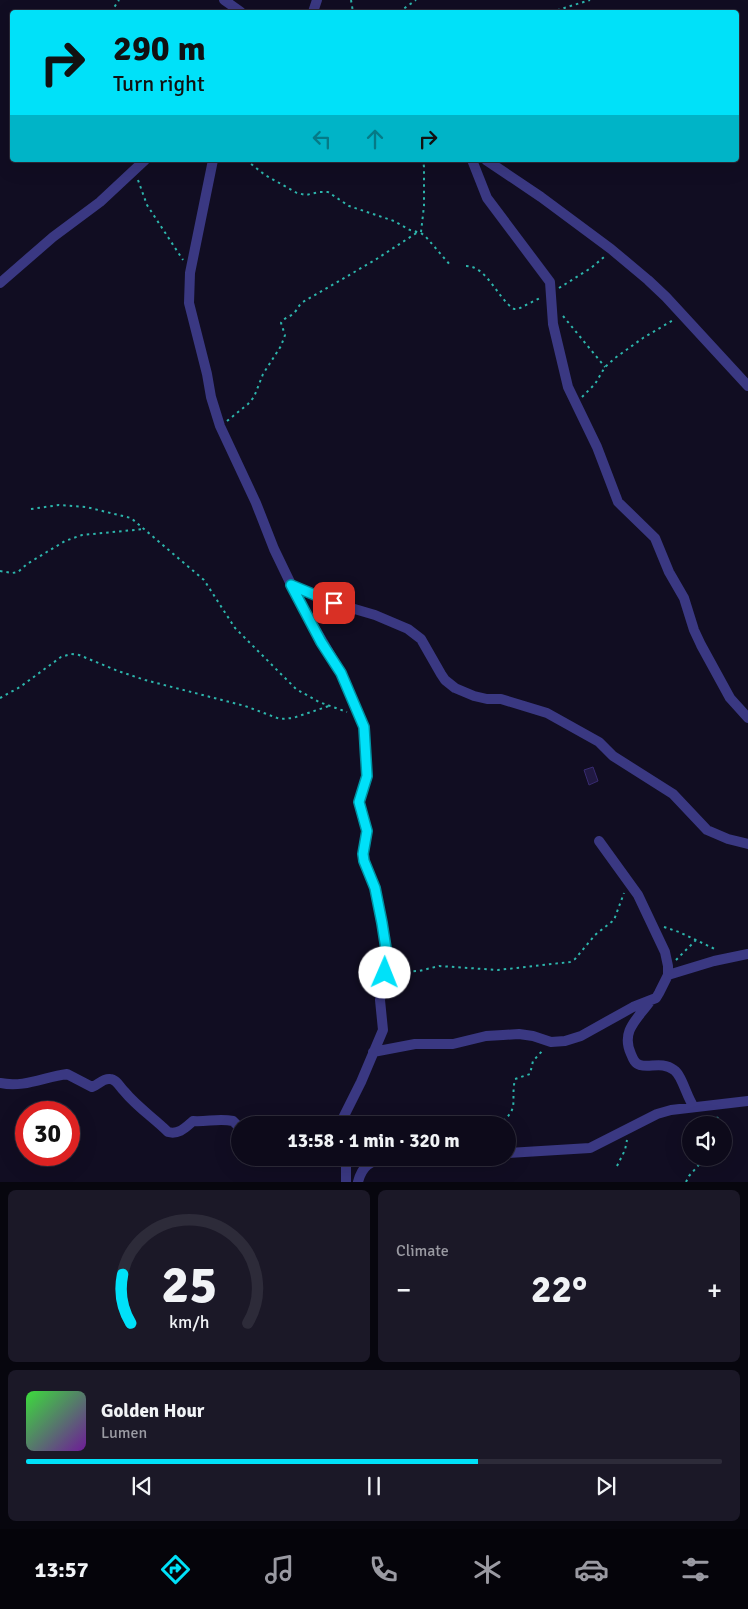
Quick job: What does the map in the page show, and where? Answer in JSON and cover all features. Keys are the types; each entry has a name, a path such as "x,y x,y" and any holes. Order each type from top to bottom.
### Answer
{"street":[{"path":"224,0 238,10"},
{"path":"0,283 53,237 105,198 143,162"},
{"path":"213,162 190,273 189,303 211,397 220,426 291,585 321,642 341,673 364,727 367,776 359,802 367,829 363,854 375,888 387,955 380,1000 383,1030 344,1116"},
{"path":"473,162 487,198 551,285 553,324 568,387 597,447 618,502 655,538 669,572 684,598 701,645 730,698 748,718"},
{"path":"489,162 541,197 611,249 648,280 748,386"},
{"path":"291,585 334,603 408,629 421,639 440,674 455,688 474,696 487,699 501,699 547,714 599,742 614,756 673,794 707,830 728,839 748,844"},
{"path":"373,1052 415,1044 453,1044 486,1036 519,1034 551,1042 565,1041 581,1036 660,994 668,975 666,952 638,895 599,841"},
{"path":"668,975 714,961 748,954"},
{"path":"651,1000 636,1021 630,1026 627,1039 632,1057 635,1063 641,1066 657,1064 674,1070 679,1075 686,1096 694,1107"},
{"path":"0,1083 27,1084 67,1074 92,1087 104,1080 110,1079 116,1081 130,1099 168,1132 173,1133 185,1129 193,1121 231,1121"},
{"path":"516,1153 590,1148 657,1114 694,1107 748,1101"},
{"path":"346,1166 346,1182"},
{"path":"358,1182 360,1173 365,1166"}],"path":[{"path":"402,10 416,0"},
{"path":"558,10 590,0"},
{"path":"248,162 254,168 297,193 306,195 328,192 348,206 394,221 419,233 426,237 451,266"},
{"path":"220,426 254,397 263,374 285,335 281,323 282,320 293,314 298,305 419,233 424,206 423,162"},
{"path":"136,169 147,205 165,230 190,273"},
{"path":"466,266 480,270 498,293 514,309 518,309 551,295 591,268 611,249"},
{"path":"551,295 569,326 605,367"},
{"path":"575,404 593,387 605,367 615,358 643,338 682,315"},
{"path":"31,509 59,505 86,507 132,518 204,580 235,628 296,689 306,696 329,706 360,716"},
{"path":"0,571 18,572 27,564 65,541 82,535 144,529"},
{"path":"0,698 20,687 61,657 71,654 145,680 245,706 280,719 302,716 329,706"},
{"path":"385,973 419,971 439,966 498,970 570,962 575,959 595,935 614,920 628,881"},
{"path":"650,921 719,950"},
{"path":"668,975 672,964 696,940"},
{"path":"510,1116 514,1104 515,1079 530,1074 533,1061 551,1042"},
{"path":"617,1166 624,1150 630,1127"},
{"path":"686,1182 698,1166"}],"building":[{"path":"593,767 598,781 589,785 584,770"}],"route":[{"path":"334,603 291,585 321,642 341,673 364,727 367,776 359,802 367,829 363,854 375,888 382,923 387,955 385,973"}]}
